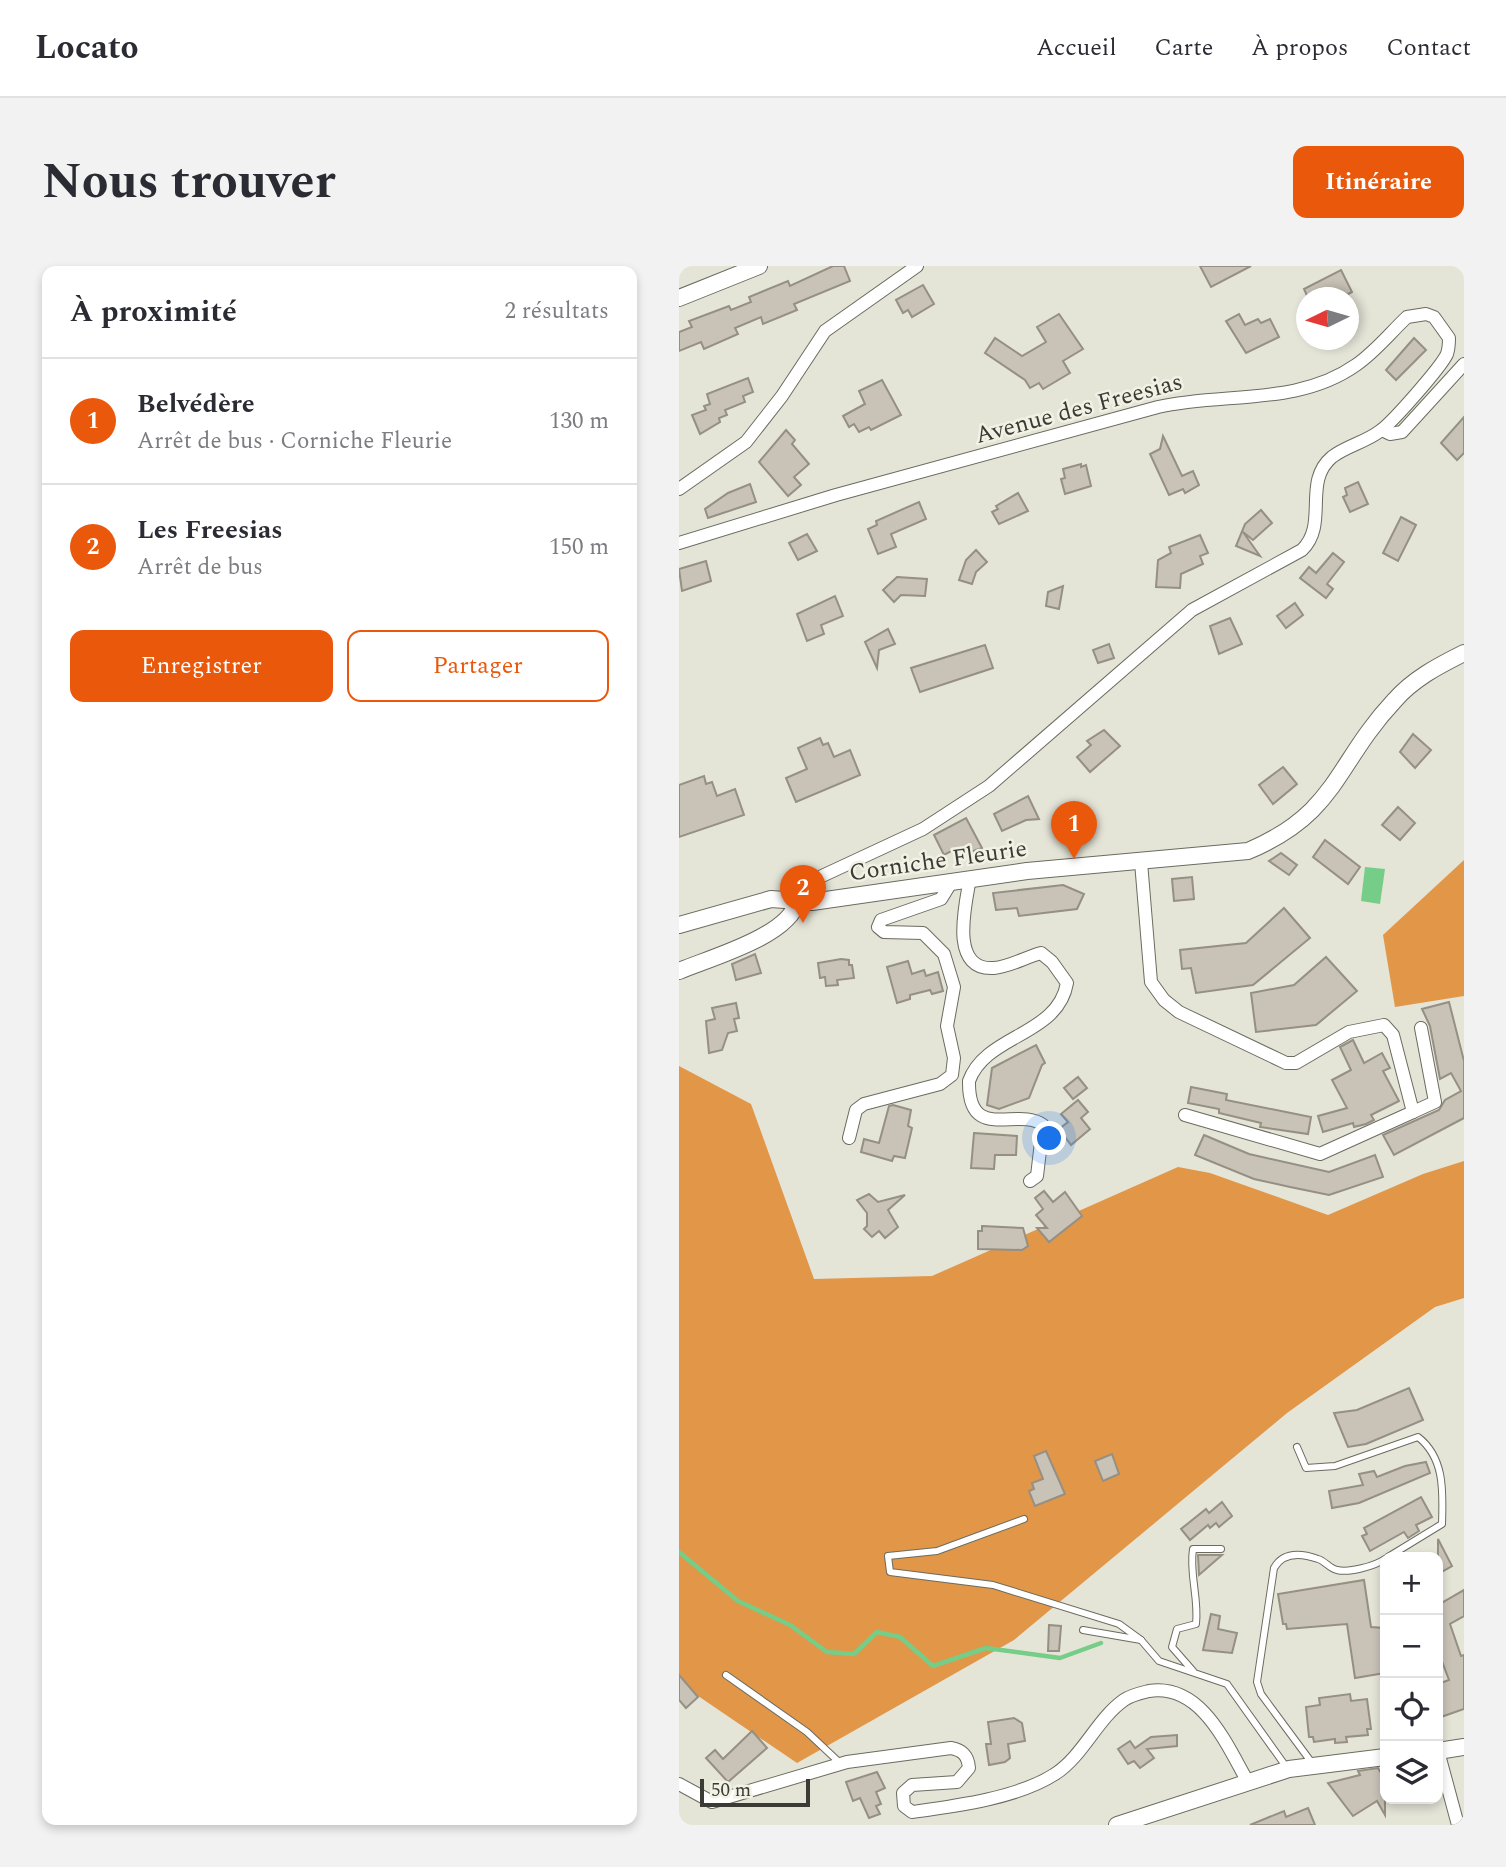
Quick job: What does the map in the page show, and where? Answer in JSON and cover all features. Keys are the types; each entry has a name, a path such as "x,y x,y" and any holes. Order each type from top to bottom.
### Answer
{"main road":[{"path":"679,298 759,266"},
{"name":"Corniche Fleurie","path":"679,925 771,899 812,902 970,878 1248,851 1295,827 1331,791 1395,700 1413,682 1464,653"},
{"path":"679,971 776,929 795,910 797,902"},
{"path":"1443,1750 1464,1747"},
{"path":"1117,1825 1289,1769 1380,1758"}],"street":[{"path":"679,489 746,442 782,396 825,331 917,266"},
{"name":"Avenue des Freesias","path":"679,543 836,495 1159,407 1186,401 1284,393 1318,383 1357,365 1407,317 1426,314 1434,317 1449,338 1447,355 1382,430 1333,456 1320,471 1316,485 1316,524 1312,538 1302,550 1192,610 989,786 923,829 821,876 810,883 797,902"},
{"path":"1382,430 1390,434 1402,432 1464,364"},
{"path":"1141,862 1151,982 1164,1000 1179,1012 1286,1063 1296,1063 1349,1032 1384,1025 1393,1035 1413,1112"},
{"path":"970,878 962,936 969,957 978,966 995,968 1041,954 1052,962 1067,983 1058,1009 984,1056 969,1082 972,1103 981,1116 990,1120 1035,1118 1043,1125 1037,1175 1030,1181"},
{"path":"849,1138 856,1110 865,1104 940,1084 952,1074 954,1058 947,1027 954,987 944,954 923,933 884,932 878,927 881,920 941,900 952,881"},
{"path":"1185,1115 1320,1154 1436,1101 1421,1028"},
{"path":"679,1784 712,1802 841,1764 960,1749 968,1759 969,1768 957,1782 912,1785 903,1793 904,1806 912,1812 959,1805 1037,1784 1058,1772 1124,1700 1159,1690 1192,1701 1213,1722 1248,1782"},
{"path":"1443,1770 1458,1825"}],"lane":[{"path":"1297,1447 1306,1468 1335,1466 1418,1437 1432,1448 1443,1484 1442,1524 1397,1552"},
{"path":"1024,1519 937,1551 888,1556 890,1572 993,1585 1119,1624 1141,1640 1159,1661 1227,1684 1289,1769"},
{"path":"1194,1673 1172,1647 1177,1629 1196,1624 1198,1605 1190,1565 1193,1549 1221,1549"},
{"path":"1313,1765 1261,1694 1257,1682 1275,1568 1280,1559 1290,1555 1318,1559 1337,1570 1380,1562"},
{"path":"1083,1630 1141,1640"},
{"path":"726,1675 807,1732 841,1764"}],"shaded area":[{"path":"1464,860 1464,996 1395,1007 1383,935"},
{"path":"1365,867 1385,869 1380,904 1361,901"},
{"path":"679,1066 751,1104 814,1279 932,1276 1178,1167 1210,1173 1328,1215 1423,1174 1464,1161 1464,1298 1435,1307 1287,1413 1014,1640 797,1763 679,1683"}],"building":[{"path":"833,266 844,266 850,281 794,304 797,310 763,324 761,317 735,328 738,334 704,349 701,342 679,351 679,332 692,327 689,321 729,306 731,310 751,302 749,297 788,281 790,286"},
{"path":"1200,266 1251,266 1211,287"},
{"path":"1341,270 1350,287 1308,287"},
{"path":"923,285 934,304 912,317 908,310 903,313 896,300"},
{"path":"1059,314 1083,349 1063,361 1070,373 1043,389 1039,383 1030,388 1025,380 985,353 995,338 1022,356 1046,342 1037,327"},
{"path":"1239,314 1245,325 1258,319 1261,323 1270,319 1279,337 1246,353 1226,321"},
{"path":"1414,338 1426,350 1396,380 1386,370"},
{"path":"748,378 753,392 743,396 745,402 725,410 727,415 719,418 720,422 700,434 692,415 706,410 704,406 710,404 707,394"},
{"path":"882,380 901,415 871,430 869,427 859,432 854,424 849,427 843,416 865,404 859,391"},
{"path":"1464,417 1464,453 1457,460 1441,443"},
{"path":"786,430 795,440 792,444 809,464 794,477 801,485 788,496 759,462"},
{"path":"1163,436 1182,476 1193,471 1199,485 1185,493 1183,489 1169,495 1150,454 1160,449"},
{"path":"1081,464 1081,467 1086,465 1091,486 1065,494 1061,479 1065,478 1063,469"},
{"path":"1358,482 1368,504 1350,512 1343,497 1347,495 1345,488"},
{"path":"750,484 756,502 708,518 705,509 728,493"},
{"path":"1018,493 1028,511 999,524 992,512 998,509 996,506"},
{"path":"919,502 926,519 891,534 896,547 878,554 868,529 877,525 876,521"},
{"path":"1261,510 1272,523 1253,540 1243,532 1260,556 1236,546 1245,524"},
{"path":"1401,517 1416,525 1398,561 1383,553"},
{"path":"807,534 817,551 798,560 789,543"},
{"path":"1200,535 1208,553 1200,556 1203,564 1181,574 1180,588 1156,587 1158,560 1171,553 1169,547"},
{"path":"976,550 987,562 976,572 972,584 959,580 966,560"},
{"path":"1333,553 1344,562 1327,584 1333,589 1326,598 1300,578 1309,567 1316,573"},
{"path":"706,561 711,581 682,591 679,569"},
{"path":"897,577 927,579 925,596 901,595 894,602 883,590"},
{"path":"1063,586 1059,609 1046,606 1048,592"},
{"path":"835,596 843,616 821,625 824,634 807,641 797,614"},
{"path":"1295,603 1303,615 1286,628 1277,616"},
{"path":"1230,618 1242,644 1219,654 1210,626"},
{"path":"888,629 895,644 879,650 877,668 865,642"},
{"path":"1109,644 1114,658 1098,663 1093,650"},
{"path":"985,645 993,668 920,692 911,668"},
{"path":"1104,730 1120,746 1090,772 1077,757 1091,745 1087,741"},
{"path":"1413,734 1431,750 1415,768 1400,752"},
{"path":"820,738 823,745 828,743 834,757 850,750 860,775 796,802 786,778 807,769 798,748"},
{"path":"1283,767 1297,784 1273,804 1259,785"},
{"path":"704,776 706,784 712,782 717,796 735,789 744,815 679,837 679,785"},
{"path":"1028,796 1039,819 1026,820 1002,831 994,814"},
{"path":"1398,807 1415,823 1400,840 1382,825"},
{"path":"966,818 982,848 959,856 955,849 944,855 934,835"},
{"path":"1325,840 1360,867 1348,884 1313,857"},
{"path":"1281,853 1297,865 1289,875 1269,861"},
{"path":"1192,877 1194,899 1174,901 1172,879"},
{"path":"1063,885 1084,894 1077,909 1019,916 1017,908 996,910 993,893"},
{"path":"1284,908 1310,938 1253,985 1196,993 1191,968 1182,969 1180,950 1246,943"},
{"path":"755,954 761,973 736,980 732,964"},
{"path":"1326,957 1357,991 1316,1025 1256,1032 1251,993 1294,985"},
{"path":"849,960 854,978 837,980 838,985 826,986 825,977 820,978 818,963"},
{"path":"908,961 912,974 924,970 926,976 938,972 943,991 932,994 930,990 910,995 910,999 897,1003 887,967"},
{"path":"1449,1002 1464,1061 1464,1118 1394,1155 1383,1135 1439,1110 1445,1100 1461,1091 1451,1073 1440,1079 1430,1026 1422,1009"},
{"path":"736,1003 739,1018 734,1019 737,1031 728,1033 722,1050 709,1053 706,1021 715,1019 712,1008"},
{"path":"1353,1040 1364,1063 1382,1053 1390,1068 1383,1071 1399,1101 1371,1115 1374,1120 1366,1124 1354,1127 1353,1123 1323,1132 1318,1116 1347,1108 1332,1080 1351,1070 1340,1047"},
{"path":"1036,1045 1045,1063 1029,1098 999,1109 987,1105 992,1068"},
{"path":"1078,1077 1087,1088 1073,1099 1064,1088"},
{"path":"1191,1087 1227,1094 1226,1100 1311,1117 1308,1134 1260,1127 1261,1123 1219,1113 1219,1109 1188,1103"},
{"path":"1078,1100 1088,1112 1081,1118 1090,1129 1071,1145 1059,1129 1068,1122 1061,1114"},
{"path":"889,1106 911,1110 908,1126 912,1128 905,1158 894,1156 892,1161 861,1152 864,1139 879,1143"},
{"path":"974,1133 1017,1136 1016,1155 995,1155 994,1169 971,1168"},
{"path":"1204,1135 1249,1154 1329,1172 1375,1155 1383,1177 1329,1195 1254,1179 1195,1155"},
{"path":"1044,1191 1053,1202 1065,1192 1082,1216 1049,1242 1037,1228 1047,1228 1036,1215 1043,1209 1035,1198"},
{"path":"869,1194 878,1202 905,1195 888,1210 898,1227 885,1238 879,1231 872,1237 864,1229 867,1226 867,1213 857,1200"},
{"path":"982,1226 1023,1228 1028,1246 1022,1250 978,1249 978,1231 982,1231"},
{"path":"1409,1388 1423,1420 1366,1444 1348,1447 1334,1413 1357,1410"},
{"path":"1046,1451 1065,1494 1035,1506 1029,1491 1034,1489 1032,1483 1043,1479 1034,1456"},
{"path":"1112,1454 1119,1474 1103,1481 1095,1461"},
{"path":"1426,1462 1430,1473 1359,1503 1332,1508 1329,1491 1363,1485 1359,1474 1374,1471 1377,1477 1405,1466"},
{"path":"1421,1497 1432,1517 1416,1525 1419,1531 1408,1538 1404,1532 1370,1551 1362,1536 1367,1534 1364,1528"},
{"path":"1222,1502 1232,1516 1219,1527 1216,1523 1210,1528 1208,1525 1190,1540 1181,1529 1206,1509 1209,1513"},
{"path":"1438,1539 1452,1566 1443,1571 1443,1552 1438,1552"},
{"path":"1198,1555 1222,1555 1199,1575"},
{"path":"1364,1580 1371,1627 1380,1628 1380,1674 1355,1678 1347,1624 1287,1629 1286,1624 1283,1624 1278,1594"},
{"path":"1464,1590 1464,1616 1450,1624 1461,1656 1464,1655 1464,1709 1443,1716 1443,1682 1449,1680 1443,1664 1443,1602"},
{"path":"1211,1614 1220,1616 1218,1629 1237,1633 1232,1653 1203,1650"},
{"path":"1049,1625 1061,1626 1059,1651 1048,1651"},
{"path":"679,1675 698,1697 686,1708 679,1700"},
{"path":"1350,1694 1351,1701 1367,1699 1371,1729 1367,1729 1368,1735 1346,1737 1347,1742 1335,1743 1335,1739 1314,1742 1313,1737 1309,1737 1306,1707 1320,1705 1319,1698"},
{"path":"1014,1718 1022,1723 1025,1741 1008,1744 1010,1758 1005,1762 989,1765 986,1744 991,1744 988,1722"},
{"path":"752,1731 767,1748 728,1782 706,1758 715,1750 723,1759"},
{"path":"1177,1735 1177,1746 1147,1749 1154,1758 1140,1768 1134,1761 1128,1764 1118,1749 1130,1741 1135,1748 1151,1737"},
{"path":"1378,1768 1380,1804 1385,1804 1385,1815 1377,1801 1353,1816 1328,1783 1360,1775 1358,1771"},
{"path":"877,1772 885,1788 876,1792 881,1804 876,1806 880,1814 869,1818 860,1798 853,1801 846,1782"},
{"path":"1308,1808 1315,1825 1250,1825 1284,1811 1286,1817"}],"waterway":[{"path":"679,1552 738,1601 790,1625 827,1652 854,1654 877,1632 900,1637 933,1666 986,1648 1060,1658 1101,1643"}],"place":[{"name":"Belvédère","path":"1074,859"},
{"name":"Les Freesias","path":"803,923"}]}
